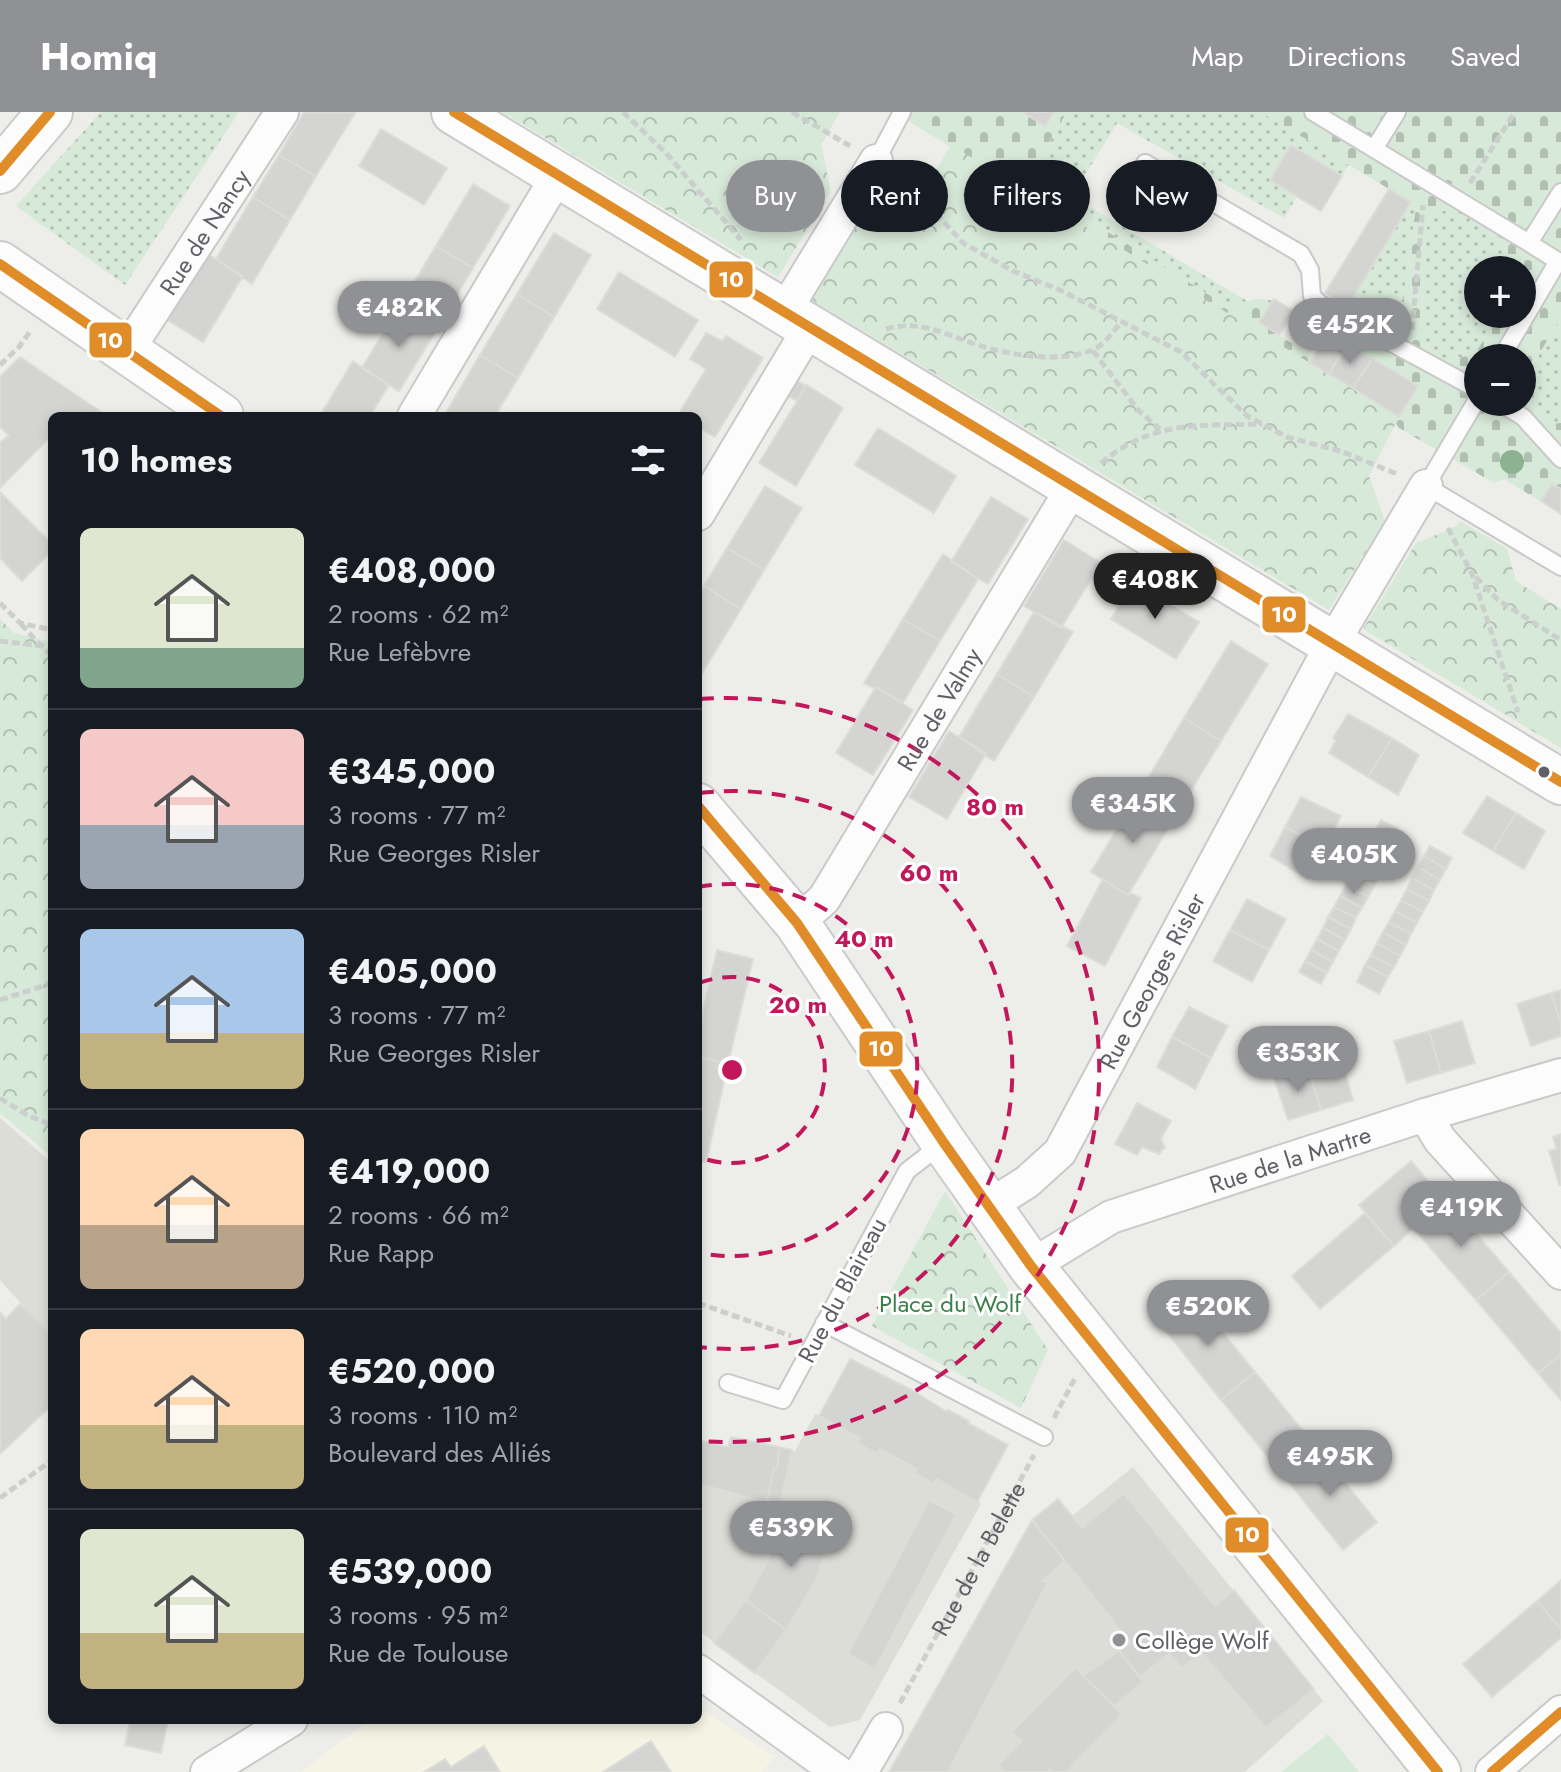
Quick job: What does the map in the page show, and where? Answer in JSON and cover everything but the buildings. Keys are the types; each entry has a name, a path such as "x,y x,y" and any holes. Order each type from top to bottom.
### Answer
{"main road":[{"path":"0,171 50,112"},
{"path":"454,112 1548,775"},
{"path":"0,264 215,412"},
{"path":"702,811 797,923 944,1143 1031,1266 1438,1772"}],"street":[{"name":"Rue de Nancy","path":"127,351 282,112"},
{"path":"416,412 558,175"},
{"path":"702,507 811,328 848,232"},
{"name":"Rue Georges Risler","path":"989,1206 1027,1182 1060,1152 1332,644 1426,486"},
{"name":"Rue de Valmy","path":"797,923 824,899 1073,487"},
{"name":"Rue de la Martre","path":"1031,1266 1111,1217 1425,1115 1561,1075"},
{"path":"1425,1115 1440,1140 1561,1273"},
{"path":"702,1674 838,1772"},
{"path":"1492,1772 1561,1712"},
{"path":"207,1772 285,1724"},
{"path":"861,1772 886,1729"}],"lane":[{"path":"877,160 902,112"},
{"path":"1313,112 1560,262 1510,344"},
{"path":"1374,149 1397,112"},
{"path":"1529,243 1561,192"},
{"path":"1217,205 1301,254 1310,270 1312,296 1320,304 1464,382"},
{"path":"1467,416 1426,486 1561,567"},
{"path":"1521,416 1561,459"},
{"name":"Rue du Blaireau","path":"728,1383 783,1400 907,1171 944,1143"},
{"path":"824,1323 1044,1437"}],"path":[{"path":"623,112 666,153 744,244 750,260 750,274 744,288"},
{"path":"792,112 874,160"},
{"path":"1459,201 1515,112"},
{"path":"1410,353 1425,180"},
{"path":"948,227 963,243 1013,271 1060,290 1181,352 1247,416 1287,437 1343,452 1426,486 1472,574 1548,775"},
{"path":"811,328 929,327 995,350 1051,358 1093,351 1109,338 1121,322"},
{"path":"0,365 19,347 34,326"},
{"path":"1093,351 1139,411 1161,429"},
{"path":"1073,487 1113,453 1139,437 1161,429 1262,424"},
{"path":"1472,574 1498,600 1561,640"},
{"path":"0,603 48,652"},
{"path":"20,623 48,629"},
{"path":"0,641 42,646"},
{"path":"0,1000 48,984"},
{"path":"0,1098 48,1123"},
{"path":"702,1304 813,1344"},
{"name":"Rue de la Belette","path":"886,1729 1092,1344"},
{"path":"0,1498 48,1463"}],"shaded area":[{"path":"0,1118 48,1160 48,1334 0,1280"},
{"path":"850,1359 969,1421 1008,1445 978,1501 981,1504 860,1720 830,1727 702,1632 702,1441 728,1447 731,1437 795,1451 815,1414 819,1416"},
{"name":"Collège Wolf","path":"1133,1467 1323,1701 1245,1772 889,1772 1032,1520 1058,1499 1072,1516"},
{"path":"702,1710 775,1757 761,1772 300,1772 365,1724 702,1724"}],"green space":[{"path":"101,112 239,112 125,285 16,206"},
{"path":"502,112 840,112 821,144 824,160 726,160 726,232 806,232 778,277"},
{"path":"893,112 1067,112 1038,160 973,160"},
{"path":"1067,112 1261,112 1349,165 1342,176 1292,146 1297,196 1284,218 1217,180 1217,160 1182,160 1117,123 1090,167 1090,160 1038,160"},
{"path":"1261,112 1561,112 1561,318 1536,359 1536,344 1481,344 1491,328 1536,328 1536,256 1506,256 1505,239 1455,208 1437,215 1426,230 1421,330 1434,354 1448,358 1464,356 1464,416 1536,416 1536,413 1545,421 1561,423 1561,514 1504,479 1494,483 1396,424 1399,417 1090,231 1090,221 1230,308 1263,299 1294,311 1279,335 1313,357 1348,307 1325,293 1389,189","holes":["1411,203 1416,207 1403,300 1384,314 1365,311 1350,303"]},
{"path":"951,145 976,160 964,160 964,232 1090,232 1090,229 1399,417 1369,476 1385,521 1329,610 812,300 853,232 948,232 948,160 942,160"},
{"path":"825,163 831,191 825,201"},
{"path":"1411,202 1416,206 1403,300 1384,314 1365,311 1350,304"},
{"path":"1090,207 1106,216 1106,231 1090,221"},
{"path":"1455,208 1505,240 1506,256 1464,256 1464,328 1491,328 1481,344 1464,344 1464,356 1456,358 1434,354 1421,331 1426,230 1437,214"},
{"path":"1108,232 1132,232 1247,301 1230,308"},
{"path":"1561,318 1561,423 1545,421 1536,413 1536,360"},
{"path":"1460,521 1507,549 1516,581 1561,609 1561,748 1363,629 1416,543 1455,527"},
{"path":"0,619 14,633 48,641 48,1154 0,1113"},
{"name":"Place du Wolf","path":"945,1191 1048,1350 1021,1408 872,1326"},
{"path":"1328,1734 1359,1772 1281,1772"}],"transit line":[{"name":"10","path":"0,171 50,112"},
{"name":"10","path":"454,112 1561,782"},
{"name":"10","path":"0,264 215,412"},
{"name":"10","path":"702,811 797,923 944,1143 1031,1266 1438,1772"},
{"name":"10","path":"1492,1772 1561,1712"}],"place":[{"name":"Collège Wolf","path":"1119,1640"}]}
